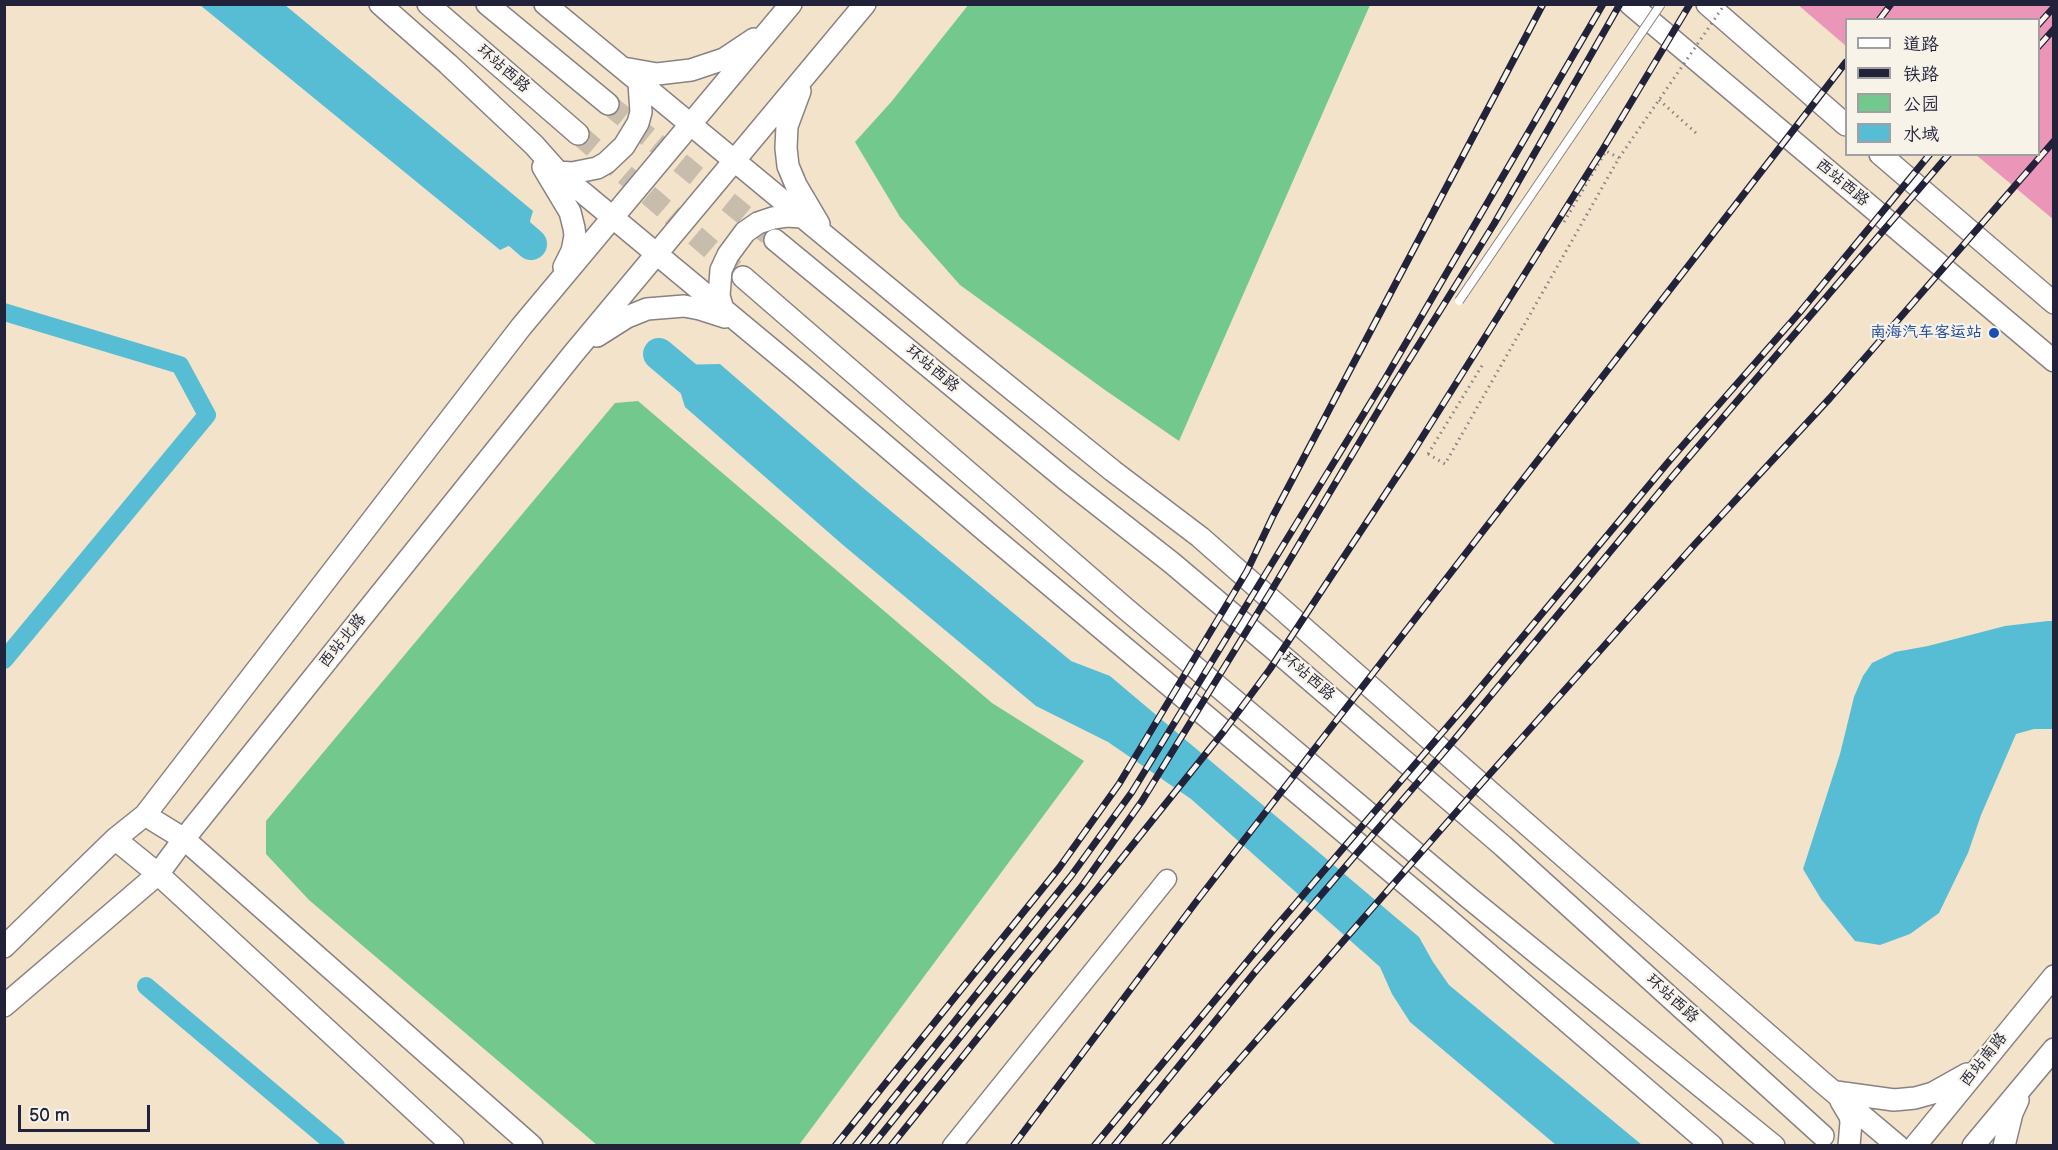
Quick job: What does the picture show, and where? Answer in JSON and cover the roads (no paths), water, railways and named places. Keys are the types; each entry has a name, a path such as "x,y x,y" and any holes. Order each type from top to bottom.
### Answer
{"main road":[{"path":"380,4 534,145 558,172 740,322 1443,915 1712,1146"},
{"name":"环站西路","path":"428,4 578,134"},
{"path":"487,4 608,104"},
{"path":"544,4 1104,464 1200,537 1898,1146"},
{"path":"4,947 115,838 145,815 542,302 791,4"},
{"path":"829,239 796,185 788,166 786,148 788,126 794,105 812,69 865,4"},
{"name":"西站西路","path":"1630,4 2054,361"},
{"path":"1707,4 1845,124"},
{"path":"621,68 657,74 691,70 709,65 747,45 777,22"},
{"name":"西站北路","path":"4,1006 158,874 573,354 812,69"},
{"path":"558,172 572,173 597,168 606,163 624,146 638,123 641,112 639,82"},
{"path":"534,145 543,167 570,212 575,236 567,262 542,302"},
{"path":"1882,156 2054,303"},
{"path":"723,309 719,296 721,270 728,255 745,232 758,223 772,218 802,217"},
{"name":"环站西路","path":"775,240 1065,479 1172,562 1288,661 1503,846 1823,1136"},
{"path":"743,277 1135,616 1468,897 1774,1146"},
{"path":"573,354 608,328 648,309 684,306 740,322"},
{"path":"145,815 184,839 532,1146"},
{"path":"115,838 158,874 453,1146"},
{"name":"西站南路","path":"1916,1146 2054,976"},
{"path":"1973,1146 2054,1049"},
{"path":"1834,1091 1894,1100 1916,1098 1955,1083 1984,1061"},
{"path":"2004,1146 2012,1113 2025,1084"},
{"path":"1834,1091 1850,1116 1849,1146"}],"street":[{"path":"952,1146 1167,879"}],"lane":[{"path":"1459,301 1661,4"}],"water":[{"path":"200,5 285,5 533,211 525,238 500,250"},
{"path":"720,364 862,487 1071,661 1110,676 1419,937 1449,985 1642,1145 1556,1145 1410,1022 1392,994 1380,967 1191,799 1108,742 1036,706 843,545 685,407 672,365"},
{"path":"2053,621 2053,729 2034,729 2016,734 1981,815 1968,853 1939,913 1910,934 1880,945 1855,941 1821,899 1803,869 1840,754 1854,697 1863,676 1872,663 1895,652 2005,626"}],"waterway":[{"path":"493,211 531,244"},
{"path":"4,312 180,365 207,415 4,660"},
{"path":"659,354 704,392"},
{"path":"146,986 336,1146"}],"tunnel":[{"path":"608,104 775,240"},
{"path":"578,134 743,277"}],"railway":[{"path":"835,1146 1059,868 1119,784 1247,571 1273,516 1543,4"},
{"path":"855,1146 1071,876 1132,792 1385,379 1603,4"},
{"path":"872,1146 1082,886 1142,801 1273,588 1393,386 1494,224 1620,4"},
{"path":"891,1146 1224,731 1270,669 1413,452 1603,149 1690,4"},
{"path":"1880,18 1891,4"},
{"path":"2040,23 2054,7"},
{"path":"2040,45 2054,29"},
{"path":"1013,1146 1196,902 1845,63"},
{"path":"1164,1146 1480,785 1695,544 1830,398 2054,141"},
{"path":"1094,1146 1670,460 1800,312 1928,156"},
{"path":"1114,1146 1255,972 1449,746 1672,477 1947,156"}],"place":[{"name":"南海汽车客运站","path":"1994,333"}]}
